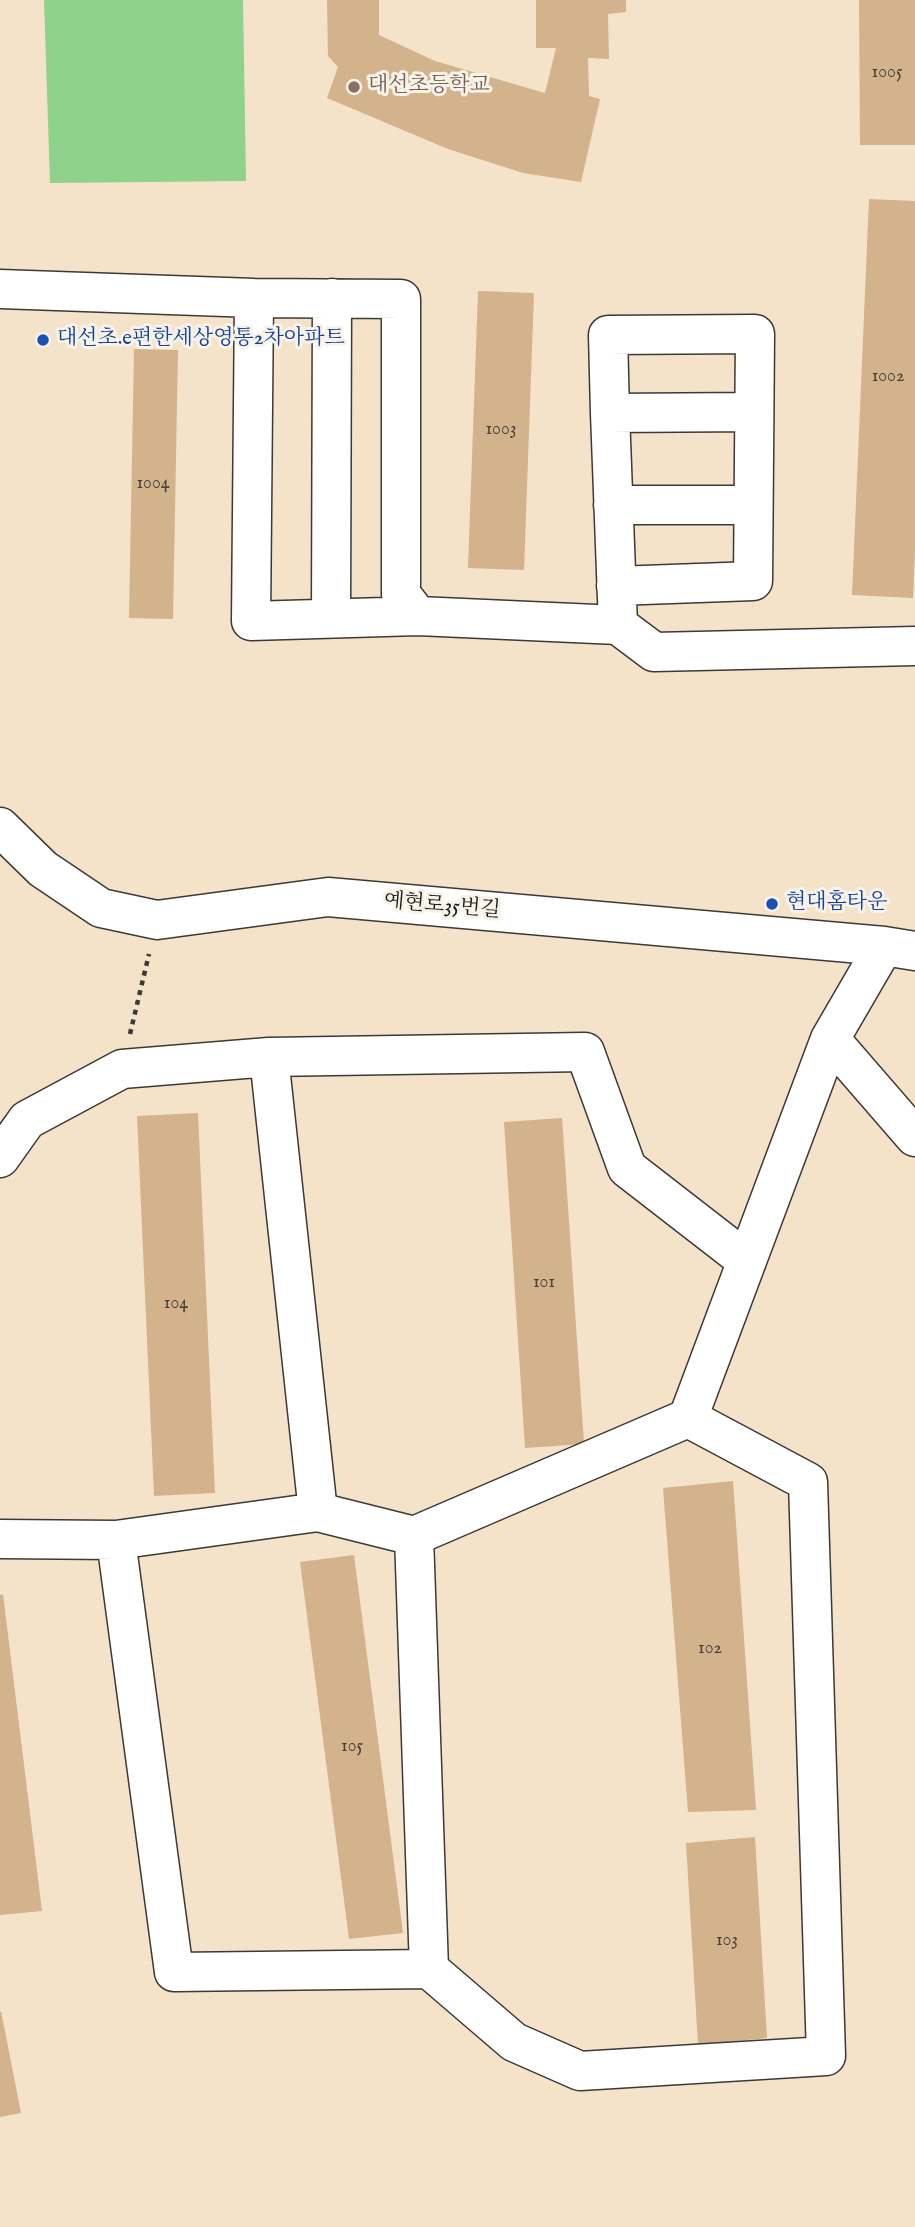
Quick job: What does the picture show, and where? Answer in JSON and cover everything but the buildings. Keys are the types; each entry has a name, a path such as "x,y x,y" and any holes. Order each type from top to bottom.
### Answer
{"street":[{"path":"0,289 254,298 401,299 401,594 418,616"},
{"path":"254,298 251,621 418,616 618,625 654,652 915,646"},
{"path":"331,298 331,618"},
{"path":"616,586 753,581 755,334 608,335 616,586 618,625"},
{"path":"610,412 754,412"},
{"path":"614,505 753,505"},
{"name":"예현로35번길","path":"0,827 43,869 101,908 157,920 328,897 899,949"},
{"path":"0,1539 116,1540 318,1512 414,1536 688,1418 830,1039 899,949"},
{"path":"830,1039 915,1137"},
{"path":"0,1158 27,1120 121,1069 269,1057 584,1052 627,1168 747,1261"},
{"path":"269,1057 318,1512"},
{"path":"116,1540 174,1972 429,1969 514,2042 580,2071 826,2056 808,1482 688,1418"},
{"path":"414,1536 429,1969"}],"path":[{"path":"121,1069 157,920"}],"green space":[{"path":"44,0 243,0 246,181 50,183"}],"place":[{"name":"대선초등학교","path":"354,87"},
{"name":"대선초.e편한세상영통2차아파트","path":"43,340"},
{"name":"현대홈타운","path":"772,904"}]}
